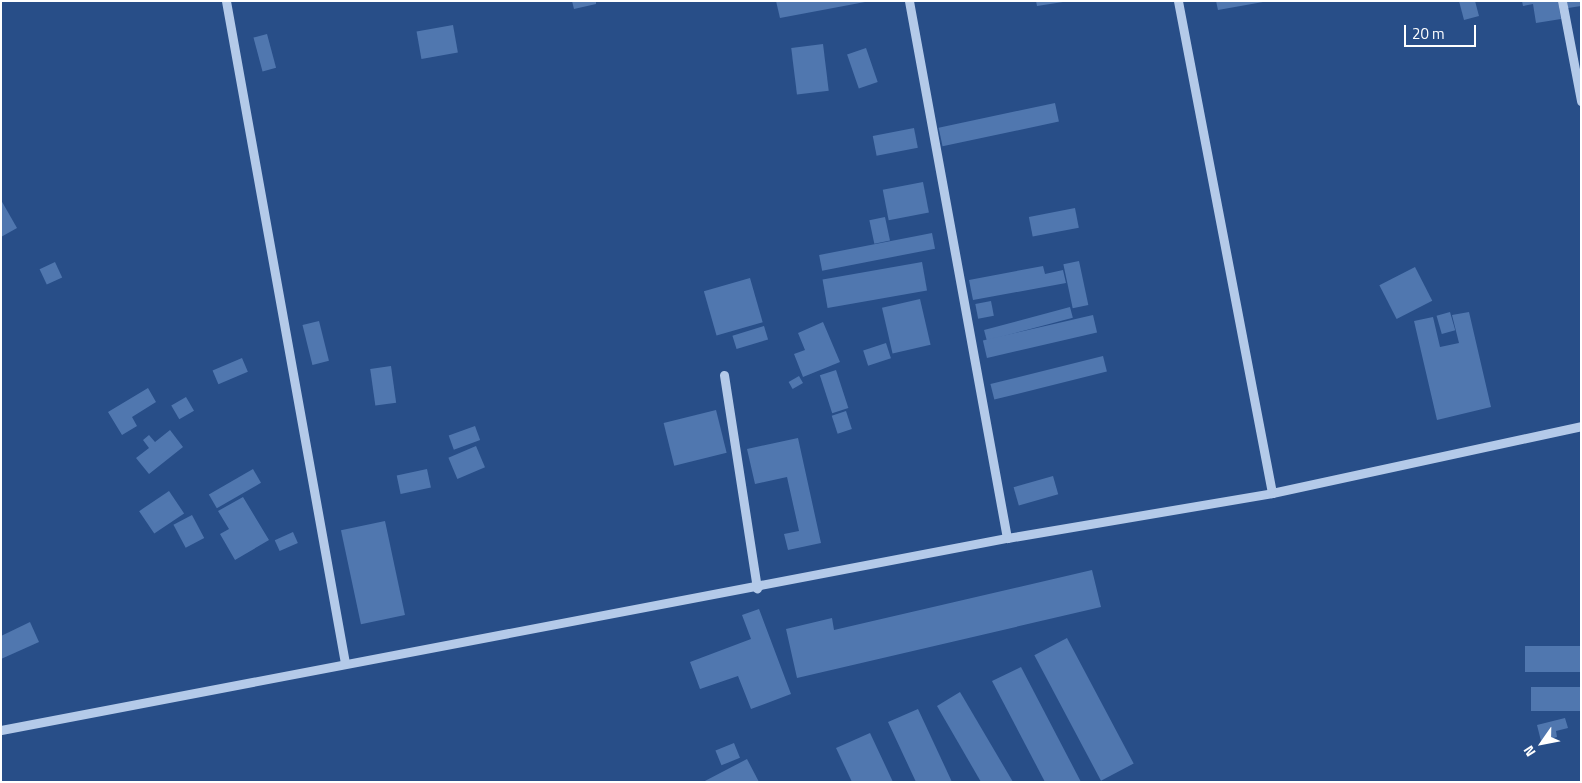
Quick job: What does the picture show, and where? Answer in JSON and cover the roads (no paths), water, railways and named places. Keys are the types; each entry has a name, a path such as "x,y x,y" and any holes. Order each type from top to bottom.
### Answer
{"street":[{"path":"226,1 345,663"},
{"path":"909,1 1007,538"},
{"path":"1178,1 1272,493"},
{"path":"1562,1 1581,101"},
{"path":"724,375 756,588"},
{"path":"1,730 345,663 756,588 1007,538 1272,493 1581,426"}]}
